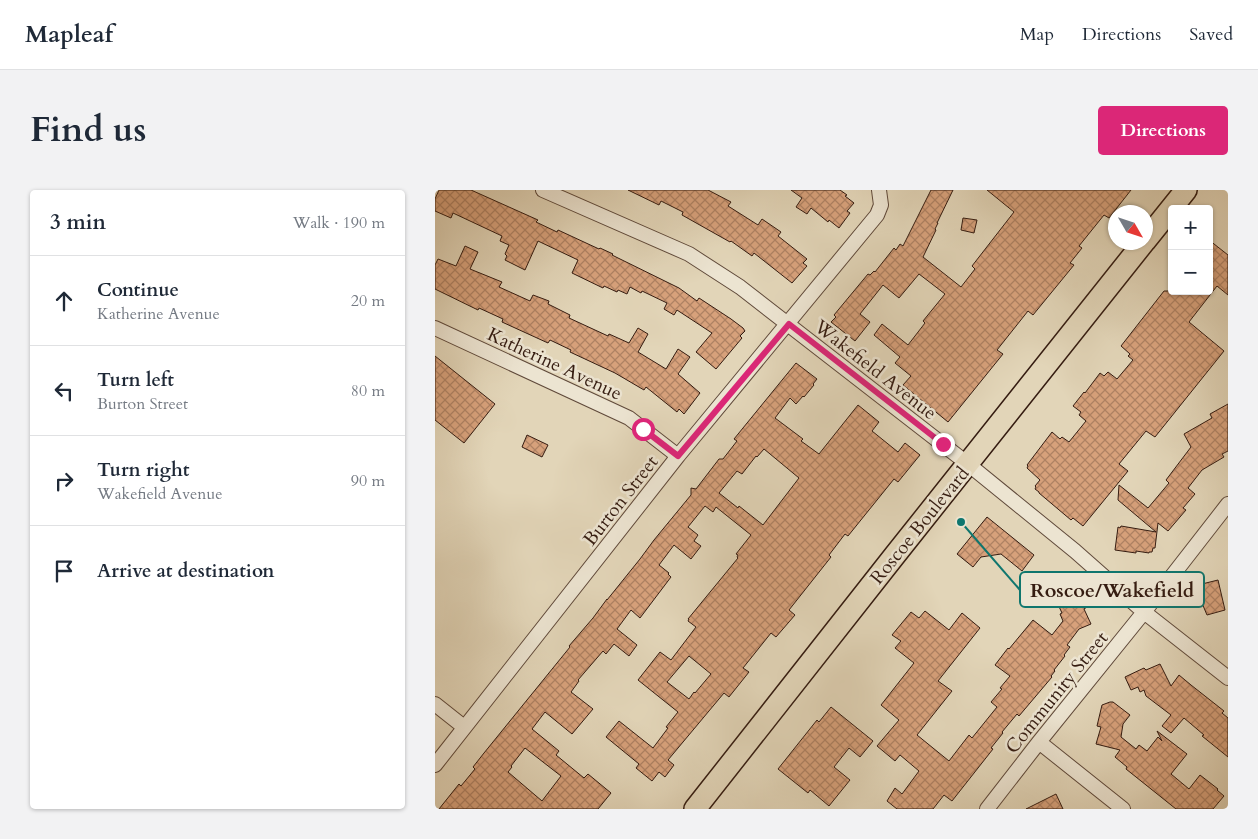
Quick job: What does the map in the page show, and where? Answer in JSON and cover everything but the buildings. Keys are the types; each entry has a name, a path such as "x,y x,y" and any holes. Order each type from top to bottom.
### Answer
{"main road":[{"name":"Roscoe Boulevard","path":"1153,232 1186,190"},
{"name":"Roscoe Boulevard","path":"695,809 1139,250"}],"street":[{"name":"Wakefield Avenue","path":"543,190 689,254 740,287 968,464 1075,551 1144,612 1228,678"},
{"name":"Burton Street","path":"435,765 678,456 789,324 877,215 881,205 879,190"},
{"name":"Katherine Avenue","path":"435,328 629,418 678,456"},
{"name":"Community Street","path":"987,809 1228,504"},
{"path":"435,704 464,727"},
{"path":"1039,742 1123,809"}],"place":[{"name":"Roscoe/Wakefield","path":"961,522"}],"route":[{"path":"643,429 678,456 789,324 943,444"}]}
